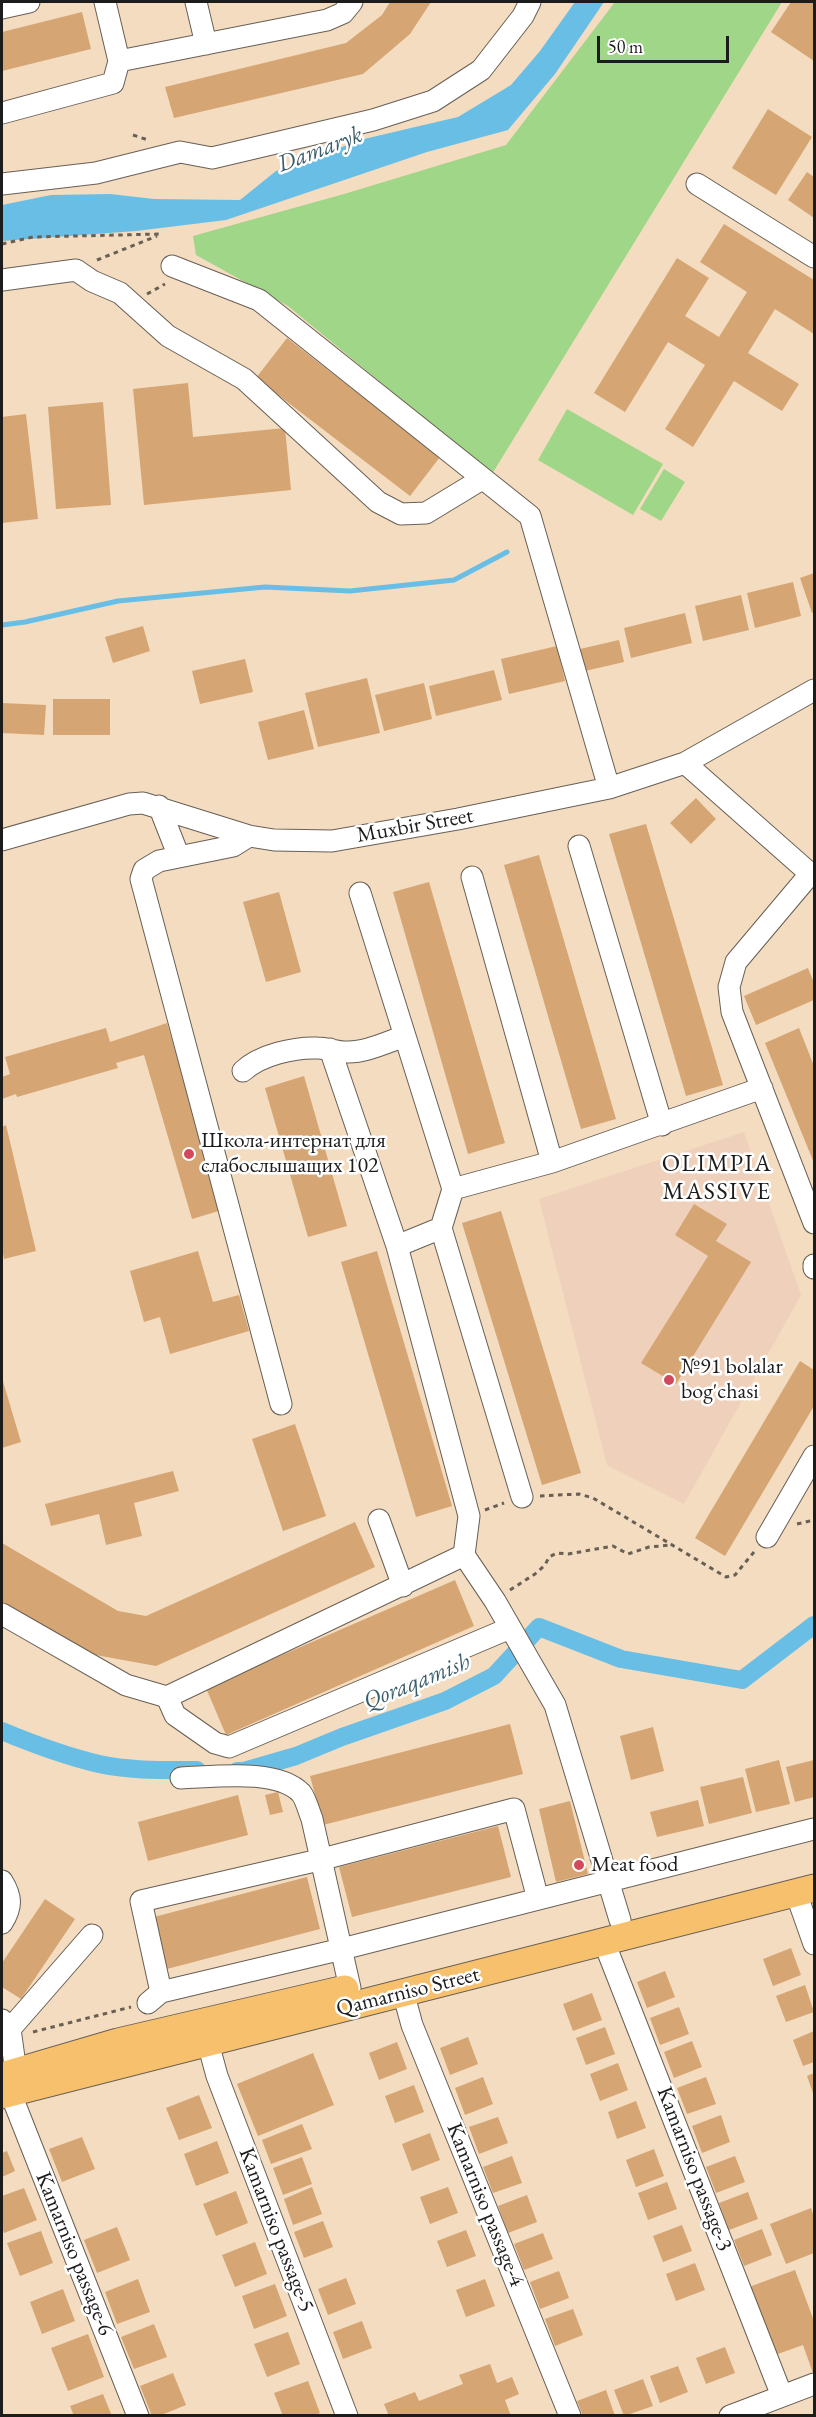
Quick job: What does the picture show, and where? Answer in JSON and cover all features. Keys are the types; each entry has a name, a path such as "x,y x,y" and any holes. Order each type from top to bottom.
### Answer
{"main road":[{"name":"Qamarniso Street","path":"7,2084 118,2042 350,1988 814,1870"},
{"name":"Qamarniso Street","path":"7,2084 208,2043 805,1891"}],"street":[{"path":"2,8 29,2"},
{"path":"2,113 113,83 119,61 105,2"},
{"path":"196,2 206,44"},
{"path":"119,61 327,21 343,13 352,2"},
{"path":"2,184 96,173 180,152 212,158 373,120 433,101 481,69 523,16 530,2"},
{"path":"698,184 814,257"},
{"path":"172,266 259,300 530,516 609,788"},
{"path":"2,280 76,270 92,281 120,293 168,336 244,379 378,502 401,514 426,513 482,479"},
{"name":"Muxbir Street","path":"2,840 129,804 142,803 159,806 249,836 274,840 333,841 458,819 609,788 685,763 814,690"},
{"path":"685,763 813,875 736,962 729,987 732,1012 814,1222"},
{"path":"159,806 179,857"},
{"path":"249,836 232,846 159,861 144,870 141,879 281,1404"},
{"path":"579,846 662,1125"},
{"path":"472,877 552,1162"},
{"path":"360,893 453,1190 441,1228 522,1497"},
{"path":"243,1071 252,1063 295,1050 330,1049 346,1052 362,1050 405,1036"},
{"path":"330,1049 397,1246 469,1516 464,1555 495,1601 555,1705 620,1920"},
{"path":"453,1190 552,1162 762,1088"},
{"path":"397,1246 441,1228"},
{"path":"767,1537 814,1456"},
{"path":"379,1520 403,1586"},
{"path":"2,1614 126,1685 167,1697 464,1555"},
{"path":"167,1697 175,1715 215,1743 229,1747 510,1628"},
{"path":"181,1778 228,1776 277,1779 302,1794 312,1820 350,1988"},
{"path":"538,1899 514,1809 320,1860 141,1901 154,1997 814,1829"},
{"path":"2,1881 11,1904 2,1923"},
{"path":"805,1891 814,1944"},
{"path":"7,2029 92,1935"},
{"name":"Kamarniso passage-3","path":"604,1942 782,2396"},
{"name":"Kamarniso passage-4","path":"403,1992 412,2025 570,2415"},
{"name":"Kamarniso passage-6","path":"7,2029 7,2084 138,2415"},
{"name":"Kamarniso passage-5","path":"208,2043 217,2076 347,2415"},
{"path":"730,2415 814,2384"}],"path":[{"path":"2,244 33,237 161,234 76,270"},
{"path":"120,293 146,295 166,283 172,266"},
{"path":"469,1516 522,1497 579,1494 608,1506 726,1577 735,1575 767,1537 804,1521 814,1520"},
{"path":"495,1601 535,1574 545,1565 549,1557 556,1553 568,1554 613,1546 628,1554 649,1547 673,1545"},
{"path":"7,2029 154,1997"}],"shaded area":[{"name":"№91 bolalar bog'chasi","path":"744,1132 801,1295 684,1504 607,1465 539,1199"}],"green space":[{"path":"615,2 782,2 492,474 288,306 196,255 193,236 344,194 506,145"},
{"path":"567,409 663,464 633,515 538,460"},
{"path":"664,469 685,482 661,521 640,509"}],"water":[{"path":"575,2 604,2 555,74 508,130 427,152 226,220 136,231 2,241 2,205 51,195 110,194 154,199 240,200 276,171 364,139 458,117 511,85 540,51"}],"building":[{"path":"390,2 431,2 410,34 363,74 174,118 165,87 346,43 382,15"},
{"path":"791,2 814,2 814,61 771,32"},
{"path":"82,12 91,49 2,71 2,32"},
{"path":"768,109 812,137 776,195 732,168"},
{"path":"807,172 814,177 814,218 788,200"},
{"path":"724,224 814,280 814,334 775,309 748,353 799,384 782,411 734,381 693,447 665,429 705,365 668,342 625,412 594,393 677,258 709,278 685,316 719,337 747,292 700,262"},
{"path":"287,338 440,457 410,496 256,378"},
{"path":"188,383 193,437 285,428 291,490 144,505 133,389"},
{"path":"103,402 111,505 56,509 48,407"},
{"path":"26,414 38,519 2,523 2,417"},
{"path":"814,573 814,612 812,613 800,578"},
{"path":"793,582 801,616 755,628 747,593"},
{"path":"741,595 749,630 703,641 695,606"},
{"path":"685,613 692,643 631,658 624,628"},
{"path":"143,626 150,651 113,663 105,637"},
{"path":"619,640 624,662 585,671 580,649"},
{"path":"557,646 565,681 509,694 501,659"},
{"path":"245,659 253,692 200,704 192,671"},
{"path":"494,670 502,700 436,716 429,686"},
{"path":"367,678 380,733 318,747 305,693"},
{"path":"424,683 432,719 384,731 375,695"},
{"path":"53,699 110,699 110,735 53,735"},
{"path":"2,703 46,705 44,735 2,733"},
{"path":"304,710 314,749 268,760 258,722"},
{"path":"696,798 716,819 691,844 670,823"},
{"path":"646,824 723,1085 686,1096 609,834"},
{"path":"539,855 616,1119 581,1129 504,865"},
{"path":"429,882 505,1143 468,1154 393,892"},
{"path":"279,892 301,972 266,982 243,902"},
{"path":"808,968 814,983 814,1000 756,1025 744,996"},
{"name":"Школа-интернат для слабослышащих 102","path":"167,1023 222,1210 192,1219 144,1055 116,1063 118,1068 17,1097 16,1094 2,1099 2,1077 10,1074 5,1057 106,1028 110,1042"},
{"path":"799,1028 814,1066 814,1163 765,1043"},
{"path":"304,1076 347,1226 308,1237 265,1088"},
{"path":"6,1125 36,1251 4,1259 2,1247 2,1127"},
{"path":"694,1204 727,1224 716,1241 751,1262 676,1384 641,1363 708,1256 675,1235"},
{"path":"501,1211 581,1473 542,1485 462,1223"},
{"path":"198,1251 213,1302 239,1295 249,1331 170,1354 160,1317 144,1322 130,1271"},
{"path":"377,1251 452,1506 416,1517 341,1262"},
{"path":"800,1361 814,1370 814,1406 725,1556 695,1538"},
{"path":"2,1378 21,1442 2,1448"},
{"path":"295,1424 326,1516 283,1531 252,1439"},
{"path":"173,1471 179,1491 134,1503 142,1536 106,1545 99,1514 51,1526 45,1504"},
{"path":"355,1522 375,1567 156,1666 90,1654 2,1602 2,1543 118,1611 146,1616"},
{"path":"455,1580 474,1626 226,1735 206,1688"},
{"path":"510,1724 523,1774 323,1825 310,1776"},
{"path":"653,1727 664,1771 631,1780 620,1736"},
{"path":"779,1760 790,1804 756,1812 745,1769"},
{"path":"814,1760 814,1797 795,1802 786,1767"},
{"path":"743,1777 752,1813 709,1824 700,1787"},
{"path":"278,1792 283,1812 270,1815 265,1795"},
{"path":"238,1795 248,1835 148,1861 138,1822"},
{"path":"698,1800 704,1826 657,1837 650,1812"},
{"path":"570,1801 588,1874 556,1882 539,1809"},
{"path":"498,1826 511,1877 352,1917 339,1867"},
{"path":"307,1877 320,1929 163,1970 150,1918"},
{"path":"45,1899 75,1919 21,1999 2,1987 2,1963"},
{"path":"791,1948 801,1975 773,1986 763,1959"},
{"path":"665,1971 675,1997 647,2008 637,1982"},
{"path":"805,1985 814,2012 786,2022 776,1996"},
{"path":"592,1993 602,2020 573,2031 563,2004"},
{"path":"679,2007 689,2034 660,2045 650,2018"},
{"path":"605,2027 615,2054 586,2065 576,2038"},
{"path":"814,2031 814,2062 803,2066 793,2040"},
{"path":"468,2037 478,2064 450,2075 440,2048"},
{"path":"692,2041 702,2067 674,2078 664,2052"},
{"path":"397,2042 407,2069 379,2080 369,2053"},
{"path":"313,2053 334,2105 258,2136 237,2084"},
{"path":"618,2063 628,2090 600,2101 590,2074"},
{"path":"814,2073 814,2096 807,2076"},
{"path":"483,2077 493,2104 465,2115 455,2088"},
{"path":"706,2077 716,2104 687,2114 677,2088"},
{"path":"414,2085 424,2112 395,2123 385,2096"},
{"path":"199,2095 212,2128 179,2140 166,2108"},
{"path":"636,2101 646,2128 617,2139 608,2112"},
{"path":"721,2115 730,2142 702,2153 692,2126"},
{"path":"498,2117 508,2143 479,2154 469,2127"},
{"path":"302,2124 312,2149 271,2164 262,2140"},
{"path":"430,2133 440,2160 412,2171 402,2144"},
{"path":"82,2137 95,2169 62,2182 49,2149"},
{"path":"217,2141 229,2173 196,2186 184,2154"},
{"path":"654,2149 664,2176 636,2187 626,2160"},
{"path":"7,2151 15,2171 2,2177 2,2153"},
{"path":"512,2156 522,2183 493,2193 483,2167"},
{"path":"735,2156 745,2182 716,2193 706,2167"},
{"path":"302,2157 312,2184 283,2195 273,2168"},
{"path":"667,2182 677,2209 648,2220 638,2193"},
{"path":"312,2187 322,2214 293,2225 284,2199"},
{"path":"448,2187 458,2213 430,2224 420,2197"},
{"path":"24,2188 37,2220 4,2233 2,2196"},
{"path":"236,2191 248,2223 216,2236 203,2204"},
{"path":"748,2192 758,2219 729,2230 719,2203"},
{"path":"527,2195 537,2222 508,2233 498,2206"},
{"path":"811,2208 814,2217 814,2253 786,2264 770,2224"},
{"path":"323,2221 333,2247 304,2258 294,2232"},
{"path":"682,2225 692,2251 663,2262 653,2236"},
{"path":"117,2227 130,2260 97,2273 84,2240"},
{"path":"762,2229 772,2255 744,2266 734,2240"},
{"path":"466,2230 476,2256 447,2267 437,2241"},
{"path":"41,2231 53,2263 20,2276 7,2243"},
{"path":"543,2233 553,2259 524,2270 514,2244"},
{"path":"255,2242 267,2274 235,2287 222,2255"},
{"path":"695,2263 705,2290 676,2301 666,2274"},
{"path":"795,2270 814,2321 814,2376 803,2345 775,2355 749,2287"},
{"path":"559,2271 569,2298 540,2309 530,2282"},
{"path":"346,2278 356,2304 328,2315 318,2289"},
{"path":"138,2279 150,2312 117,2324 105,2292"},
{"path":"485,2279 495,2306 466,2317 456,2290"},
{"path":"275,2284 287,2316 254,2329 242,2296"},
{"path":"63,2289 75,2321 42,2334 30,2302"},
{"path":"573,2309 583,2335 555,2346 545,2319"},
{"path":"362,2321 372,2348 343,2359 333,2332"},
{"path":"154,2324 167,2357 134,2369 121,2337"},
{"path":"288,2332 300,2364 267,2377 254,2344"},
{"path":"88,2334 104,2377 68,2391 51,2348"},
{"path":"725,2347 735,2373 706,2384 696,2358"},
{"path":"490,2364 497,2383 512,2377 519,2394 505,2400 511,2416 389,2416 384,2404 415,2392 419,2401 463,2384 459,2375"},
{"path":"678,2366 688,2392 660,2403 650,2376"},
{"path":"173,2373 186,2405 159,2416 152,2416 140,2386"},
{"path":"643,2379 653,2406 624,2416 614,2390"},
{"path":"308,2381 320,2413 313,2416 283,2416 274,2393"},
{"path":"606,2390 615,2416 583,2416 577,2401"},
{"path":"103,2394 112,2416 74,2416 70,2406"}],"waterway":[{"path":"2,625 118,601 265,587 350,591 454,580 507,552"},
{"name":"Qoraqamish","path":"237,1771 296,1756 342,1737 445,1701 494,1676 539,1627 621,1659 742,1680 814,1625"},
{"name":"Qoraqamish","path":"2,1731 99,1764 135,1769 197,1770"}],"place":[{"name":"Школа-интернат для слабослышащих 102","path":"189,1154"},
{"name":"№91 bolalar bog'chasi","path":"669,1380"},
{"name":"Meat food","path":"579,1865"}],"district":[{"name":"OLIMPIA MASSIVE","path":"717,1178"}],"water label":[{"name":"Damaryk","path":"320,150"}]}
